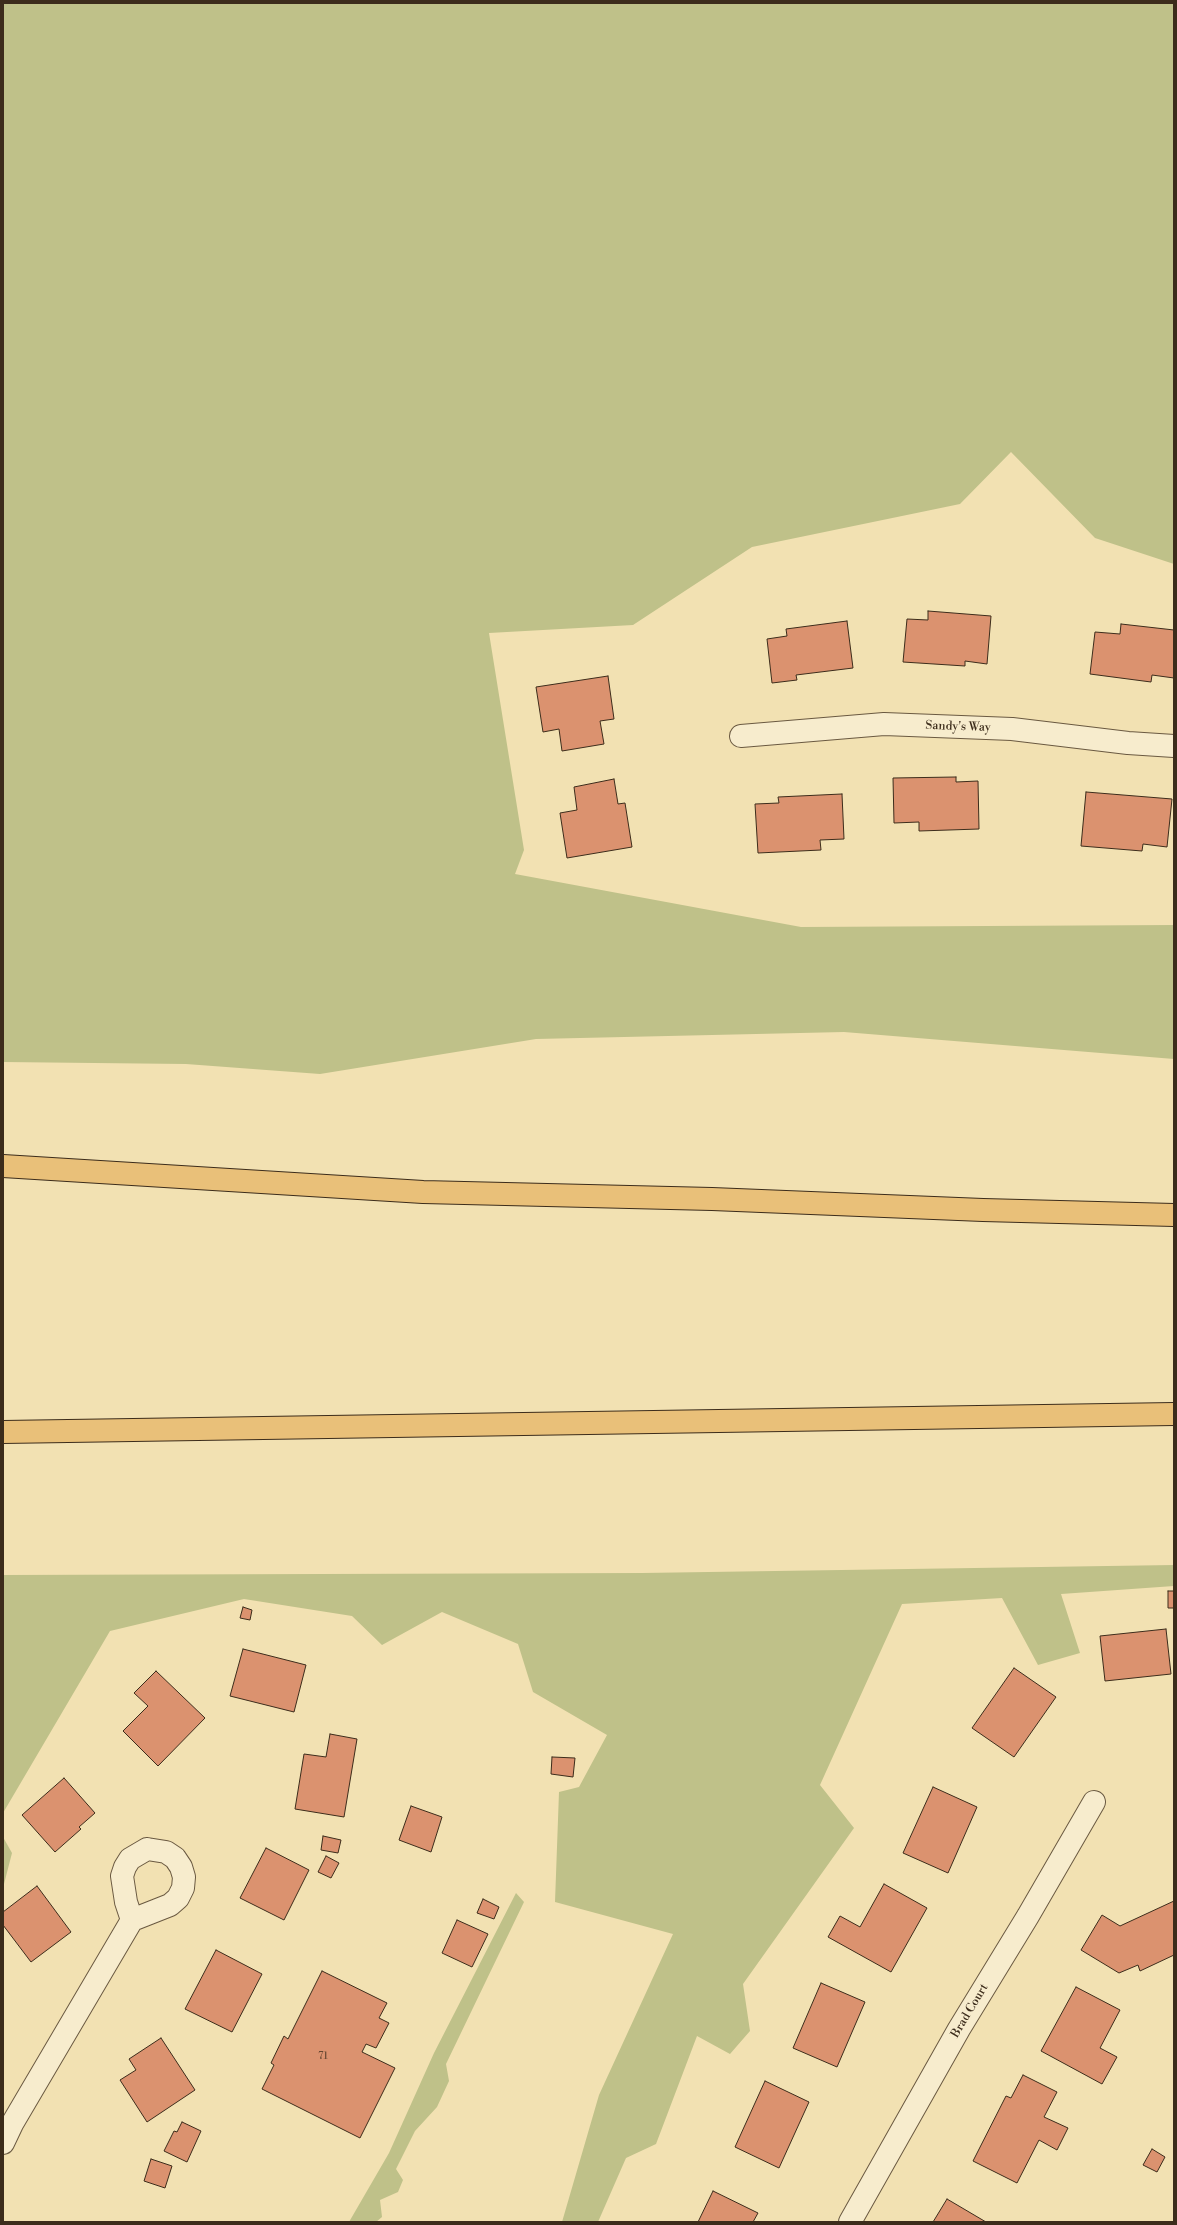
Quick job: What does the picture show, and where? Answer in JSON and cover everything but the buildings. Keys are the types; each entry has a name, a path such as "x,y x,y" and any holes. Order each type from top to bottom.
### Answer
{"highway":[{"path":"3,1166 423,1192 712,1199 983,1210 1174,1215"},
{"path":"3,1432 1174,1414"}],"street":[{"name":"Sandy's Way","path":"741,736 884,724 1012,729 1128,743 1174,746"},
{"name":"Brad Court","path":"850,2222 959,2028 1028,1916 1094,1802"},
{"path":"3,2143 12,2124 132,1920"}],"green space":[{"path":"3,3 1174,3 1174,564 1095,538 1011,452 960,504 752,547 633,625 489,633 524,850 515,874 801,927 1174,925 1174,1059 844,1032 536,1039 320,1074 186,1064 3,1062"},
{"path":"1174,1565 1174,1586 1061,1594 1080,1653 1038,1665 1002,1598 902,1604 820,1785 854,1828 743,1984 750,2031 730,2054 697,2036 656,2144 626,2158 598,2222 562,2222 599,2095 673,1934 555,1902 559,1792 579,1787 607,1735 533,1692 518,1644 442,1612 382,1645 352,1616 244,1599 110,1631 3,1813 3,1575 642,1573"},
{"path":"3,1837 12,1853 4,1884 3,1884"},
{"path":"516,1893 524,1902 446,2064 449,2081 437,2107 415,2131 396,2169 403,2180 398,2192 380,2200 382,2217 376,2222 349,2222 389,2153 434,2053"}]}
